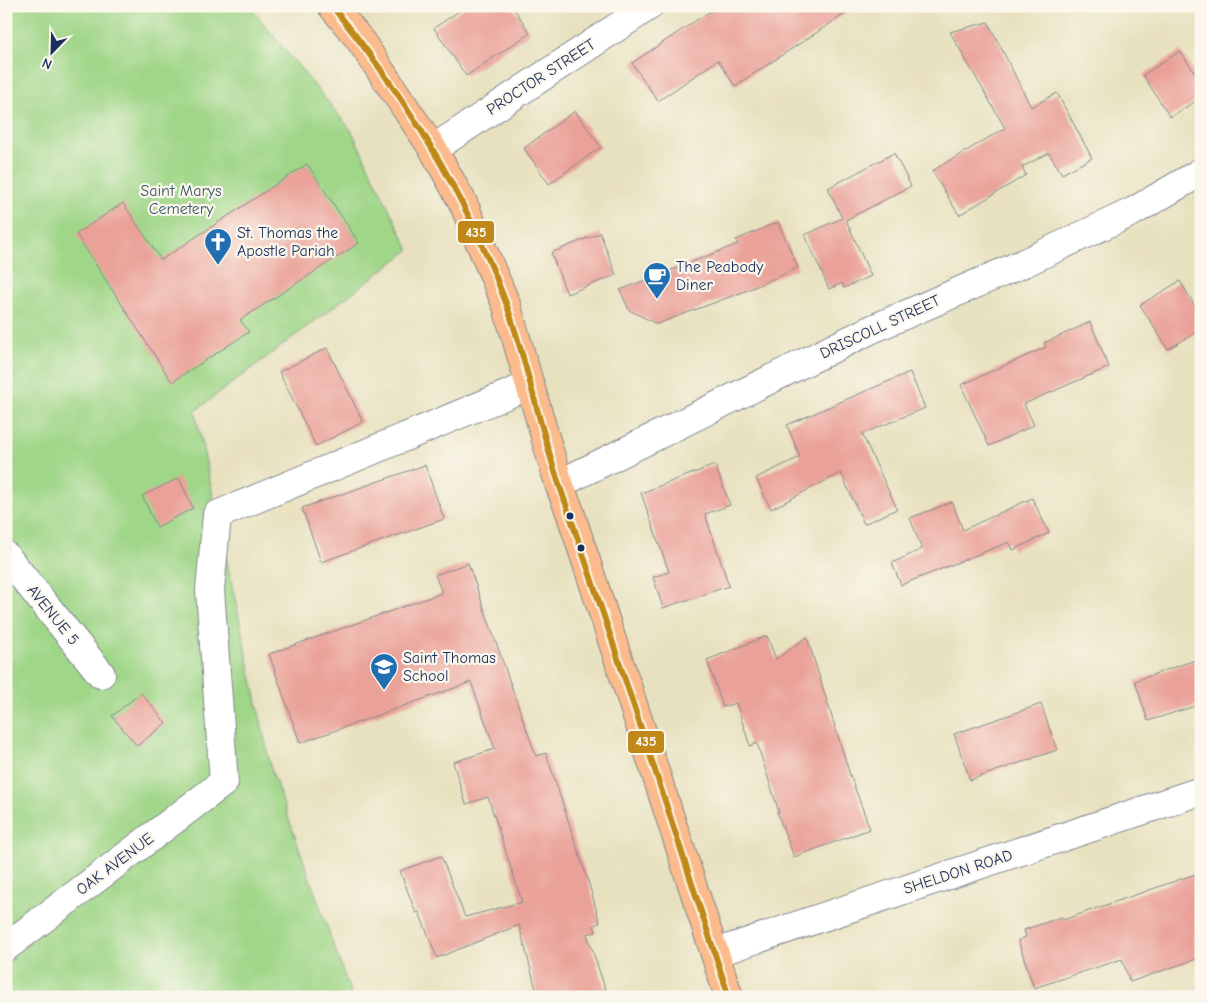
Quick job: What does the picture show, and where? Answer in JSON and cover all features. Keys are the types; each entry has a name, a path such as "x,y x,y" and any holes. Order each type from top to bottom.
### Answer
{"highway":[{"path":"332,6 360,40 426,139 463,203 506,304 558,484 570,512 729,997"}],"street":[{"name":"PROCTOR STREET","path":"426,139 649,6"},
{"name":"DRISCOLL STREET","path":"558,484 870,330 1024,263 1134,211 1201,172"},
{"name":"OAK AVENUE","path":"6,947 224,782 210,590 217,515 530,385"},
{"name":"AVENUE 5","path":"6,556 100,674"},
{"name":"SHELDON ROAD","path":"715,953 1201,790"}],"green space":[{"name":"Saint Marys Cemetery","path":"6,6 249,6 351,130 409,250 195,411 271,769 352,997 6,997"}],"building":[{"path":"467,6 512,6 530,33 466,76 434,28"},
{"path":"718,6 857,6 735,86 718,60 658,101 632,63"},
{"path":"988,22 1031,107 1057,93 1092,158 1062,174 1049,153 1022,167 1026,175 959,215 932,171 1005,128 950,32"},
{"path":"1180,51 1201,82 1201,98 1170,117 1143,75"},
{"path":"575,111 601,147 549,184 524,148"},
{"path":"894,153 911,186 846,220 871,276 844,288 842,283 829,289 805,235 842,218 828,188"},
{"path":"307,164 359,243 240,320 249,332 172,382 76,234 123,203 161,260"},
{"path":"778,222 798,268 743,292 657,324 629,310 620,290 738,244 736,240"},
{"path":"600,233 616,275 567,294 551,253"},
{"path":"1180,281 1201,316 1201,330 1168,349 1140,305"},
{"path":"1090,322 1109,367 1024,404 1034,425 989,446 961,385 1046,347 1044,343"},
{"path":"327,348 363,422 316,446 279,372"},
{"path":"910,372 925,408 862,434 897,509 864,524 841,473 771,509 756,478 800,457 787,425"},
{"path":"425,465 444,519 321,562 302,508"},
{"path":"715,465 730,505 705,514 729,586 663,608 653,577 669,572 641,493"},
{"path":"179,478 193,508 157,527 142,496"},
{"path":"1032,498 1049,533 1013,550 1009,542 901,585 892,563 922,549 910,518 952,502 963,530"},
{"path":"468,563 536,756 546,753 589,884 600,923 594,925 596,932 587,934 608,997 538,997 519,925 437,958 419,912 416,913 400,871 441,856 465,917 522,902 488,797 466,804 453,762 495,749 471,682 300,743 269,654 442,593 435,575"},
{"path":"767,636 776,659 807,637 850,775 870,829 794,857 777,812 779,812 757,743 750,746 736,703 723,707 707,660"},
{"path":"1201,658 1201,704 1148,721 1135,681"},
{"path":"141,693 166,723 137,746 112,716"},
{"path":"1041,704 1057,750 970,780 954,734"},
{"path":"1201,872 1201,933 1192,936 1199,958 1130,982 1122,959 1034,988 1018,940 1026,937 1024,930 1062,917 1063,920"}],"transit line":[{"name":"435","path":"332,6 359,40 409,111 453,185 490,263 506,303 552,462 729,997"}],"place":[{"name":"St. Thomas the Apostle Pariah","path":"218,266"},
{"name":"The Peabody Diner","path":"657,300"},
{"name":"Saint Thomas School","path":"384,691"}]}
